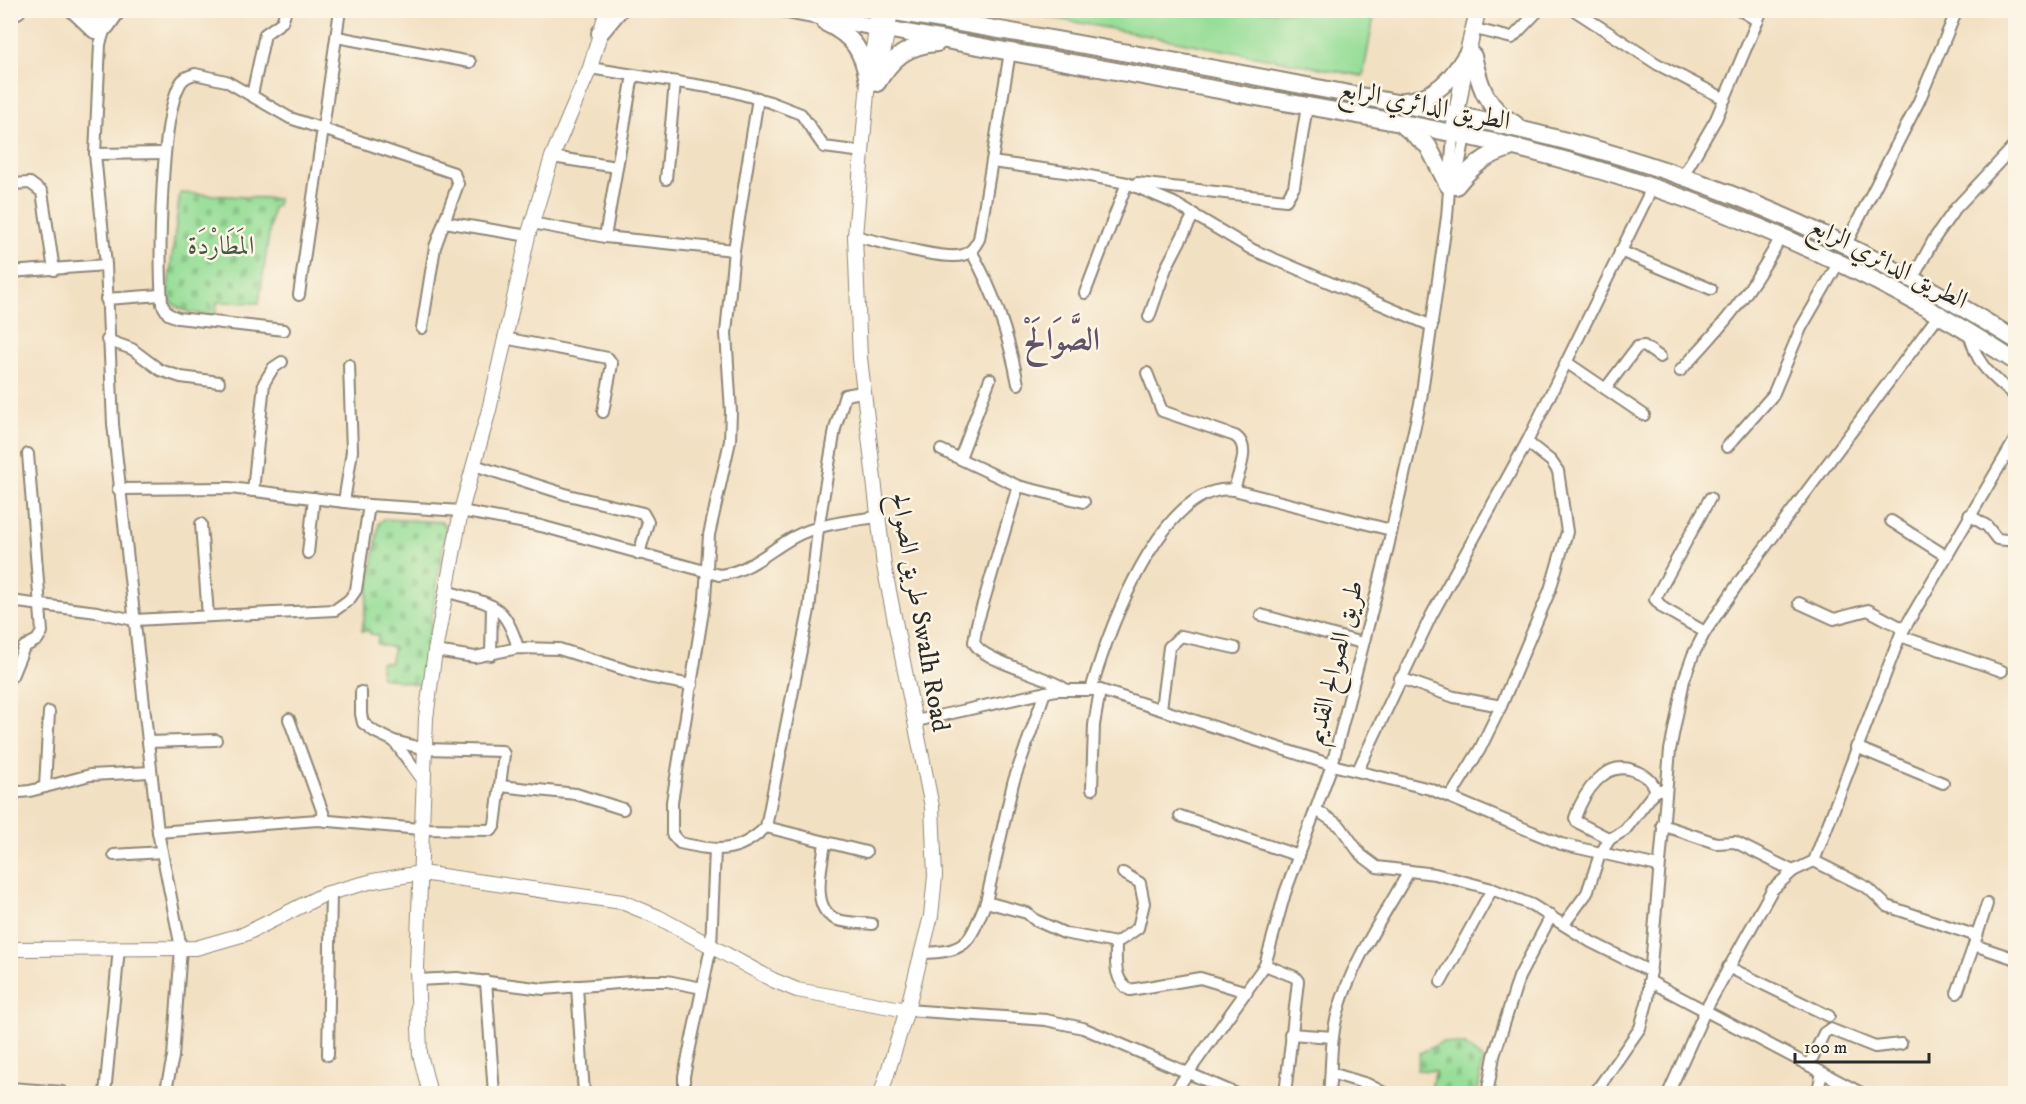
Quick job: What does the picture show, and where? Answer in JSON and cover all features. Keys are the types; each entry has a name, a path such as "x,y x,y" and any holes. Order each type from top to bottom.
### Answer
{"main road":[{"path":"10,13 17,10"},
{"path":"74,10 102,28 117,10"},
{"path":"597,10 600,33"},
{"path":"600,33 619,10"},
{"name":"طريق الصوالح القديم","path":"1459,135 1478,10"},
{"path":"792,11 821,20 852,38 860,50 873,82 891,62 908,49 949,42"},
{"name":"الطريق الدائري الرابع","path":"792,11 890,16 1393,102 1527,130 1683,176 1757,205 1846,244 1913,278 2016,340"},
{"name":"الطريق الدائري الرابع","path":"890,16 949,42 1401,123 1572,162 1652,188 1781,237 1839,262 1939,314 2016,362"},
{"path":"1393,102 1430,95 1455,74 1472,45"},
{"path":"1472,45 1480,86 1491,106 1504,118 1527,130"},
{"path":"1401,123 1428,146 1452,185 1492,153 1513,147"}],"street":[{"path":"96,10 102,28 95,154 106,265 107,340 118,489 158,832 181,948 173,1057 165,1094"},
{"path":"252,95 265,34 282,22 286,10"},
{"path":"299,295 340,10"},
{"path":"430,1094 420,1053 417,980 421,873 420,829 425,748 435,651 461,511 530,230 552,157 590,68 607,10"},
{"path":"1472,45 1509,39 1519,33 1539,10"},
{"path":"1574,10 1657,64 1725,99"},
{"path":"1683,176 1725,99 1760,16 1740,10"},
{"path":"1846,244 1862,208 1919,101 1957,10"},
{"name":"طريق الصوالح Swalh Road","path":"880,1094 907,1010 931,916 935,876 932,807 876,517 862,392 855,236 873,82 890,16"},
{"path":"337,37 470,62"},
{"path":"855,236 950,257 961,256 971,250 979,239 1010,52"},
{"path":"590,68 758,98 801,114 824,147 863,153"},
{"path":"284,330 178,318 168,314 162,304 165,153 176,93 187,77 203,74 226,81 290,117 454,173 458,184 435,247 422,328"},
{"path":"604,237 633,75"},
{"path":"666,179 675,82"},
{"path":"758,98 734,250 726,333 731,412 730,441 709,535 707,574 692,685 672,802 672,834 680,843 715,849 736,849 766,827 809,610 818,529 835,429 845,395 862,392"},
{"path":"992,162 1127,183 1154,184 1286,200 1293,187 1306,106"},
{"name":"طريق الصوالح القديم","path":"916,721 1045,692 1065,689 1095,690 1332,765 1391,530 1421,399 1459,135"},
{"path":"1913,278 1934,239 1955,209 2016,144"},
{"path":"95,154 165,153"},
{"path":"552,157 616,167"},
{"path":"10,184 30,183 42,192 54,270"},
{"path":"1127,183 1174,203 1253,250 1432,326"},
{"path":"1085,293 1127,183"},
{"path":"1358,770 1400,678 1527,442 1652,188"},
{"path":"1149,317 1166,268 1194,214"},
{"path":"445,222 734,250"},
{"path":"1680,371 1723,327 1747,297 1781,237"},
{"path":"971,250 991,288 1003,321 1018,384"},
{"path":"1620,251 1711,289"},
{"path":"1727,447 1773,395 1805,319 1839,262"},
{"path":"10,272 106,265"},
{"path":"106,299 161,294"},
{"path":"1594,1094 1640,1028 1648,999 1662,825 1661,790 1684,680 1705,632 1950,299"},
{"path":"1969,331 1977,358 1983,368 2016,397"},
{"path":"504,338 609,358 612,364 603,412"},
{"path":"107,340 132,349 160,370 181,377 219,382"},
{"path":"1606,388 1637,347 1644,346 1660,357"},
{"path":"253,491 264,383 273,368 282,362"},
{"path":"1566,362 1644,415"},
{"path":"344,502 352,451 349,365"},
{"path":"1147,374 1162,411 1235,436 1243,442 1245,450 1234,490"},
{"path":"960,458 990,379"},
{"path":"1668,1094 1706,1009 1772,890 1793,871 1814,861 1856,747 1902,633 2016,438"},
{"path":"1451,796 1480,749 1501,706 1550,590 1568,532 1558,471 1551,461 1527,442"},
{"path":"941,450 1018,486 1084,502"},
{"path":"12,676 24,647 37,640 42,632 28,454"},
{"path":"474,465 568,495 647,515 648,522 639,554"},
{"path":"1018,486 977,624 974,642 976,647 984,653 1050,679 1065,689"},
{"path":"118,489 230,488 369,505 461,511 542,526 707,574 719,575 741,571 795,536 876,517"},
{"path":"1092,789 1095,690 1112,626 1130,585 1145,559 1170,526 1192,504 1216,490 1234,490 1391,530"},
{"path":"308,553 314,498"},
{"path":"1705,632 1663,608 1655,598 1710,498"},
{"path":"10,601 98,612 134,620 335,609 344,605 356,590 369,505"},
{"path":"1969,515 1987,526 1997,539 2016,541"},
{"path":"1891,521 1946,556"},
{"path":"201,524 208,616"},
{"path":"446,591 492,606 505,614 518,648"},
{"path":"1799,603 1838,620 1868,610 1902,633 2002,671"},
{"path":"490,655 492,606"},
{"path":"1261,615 1362,643"},
{"path":"1161,709 1169,647 1175,639 1181,636 1235,648"},
{"path":"435,651 475,657 518,648 559,649 648,677 692,685"},
{"path":"1400,678 1454,697 1501,706"},
{"path":"158,832 326,821 420,829 492,830 495,825 500,786 504,754 502,751 425,748 394,741 363,723 361,692"},
{"path":"921,952 948,952 964,944 986,902 1013,783 1045,692"},
{"path":"45,787 49,712"},
{"path":"289,719 326,821"},
{"path":"148,742 216,740"},
{"path":"394,741 423,781"},
{"path":"1856,747 1943,783"},
{"path":"1173,1094 1265,965 1285,893 1318,811 1332,765 1404,781 1451,796 1500,820 1561,844 1658,866"},
{"path":"1610,839 1575,818 1580,804 1603,775 1616,767 1630,768 1642,773 1661,790"},
{"path":"10,793 45,787 90,775 151,772"},
{"path":"500,786 576,794 623,809"},
{"path":"1564,924 1587,893 1600,854 1610,839 1625,830 1661,790"},
{"path":"1318,811 1340,826 1368,862 1377,867 1408,873 1435,874 1492,889 1551,916 1706,1009 1863,1094"},
{"path":"1180,816 1299,856"},
{"path":"1662,825 1716,843 1735,842 1793,871"},
{"path":"766,827 866,852"},
{"path":"825,842 819,891 823,906 837,920 872,924"},
{"path":"684,1094 684,1076 711,947 715,849"},
{"path":"114,855 162,852"},
{"path":"1814,861 1868,888 1887,906 2016,959"},
{"path":"10,949 196,948 234,938 332,892 373,881 421,873 622,902 658,917 773,980 797,990 907,1010 1046,1020 1083,1029 1120,1042 1186,1074 1238,1094"},
{"path":"986,902 1026,913 1035,920 1064,933 1116,943 1138,928 1144,903 1140,883 1123,873"},
{"path":"1329,1094 1333,1037 1338,1012 1352,973 1408,873"},
{"path":"1441,982 1492,889"},
{"path":"328,1055 332,892"},
{"path":"1957,993 1987,904"},
{"path":"1486,1094 1494,1056 1519,977 1551,916"},
{"path":"1116,943 1118,979 1122,986 1130,990 1200,978 1247,992"},
{"path":"105,1094 119,948"},
{"path":"1265,965 1297,979 1285,1094"},
{"path":"1728,967 1829,1016"},
{"path":"417,980 457,978 543,989 601,983 667,981 702,988"},
{"path":"486,981 494,1094"},
{"path":"577,986 584,1094"},
{"path":"1809,1065 1824,1033 1830,1029 1875,1047 1901,1044"},
{"path":"1290,1034 1333,1037"},
{"path":"1331,1073 1367,1084 1386,1094"},
{"path":"1817,1094 1822,1073"},
{"path":"11,1090 62,1092"}],"green space":[{"path":"1016,11 1375,11 1363,76"},
{"name":"المَطَارْدَة","path":"180,193 278,199 277,206 273,207 259,303 217,302 216,315 183,310 167,296"},
{"path":"384,519 442,522 446,527 421,685 381,677 381,662 390,663 394,648 377,644 378,635 370,634 370,631 362,631 379,523"},
{"path":"1442,1042 1465,1045 1482,1059 1478,1093 1439,1094 1430,1091 1436,1071 1417,1070 1420,1053"}],"district":[{"name":"الصَّوَالَحْ","path":"1062,339"}]}
